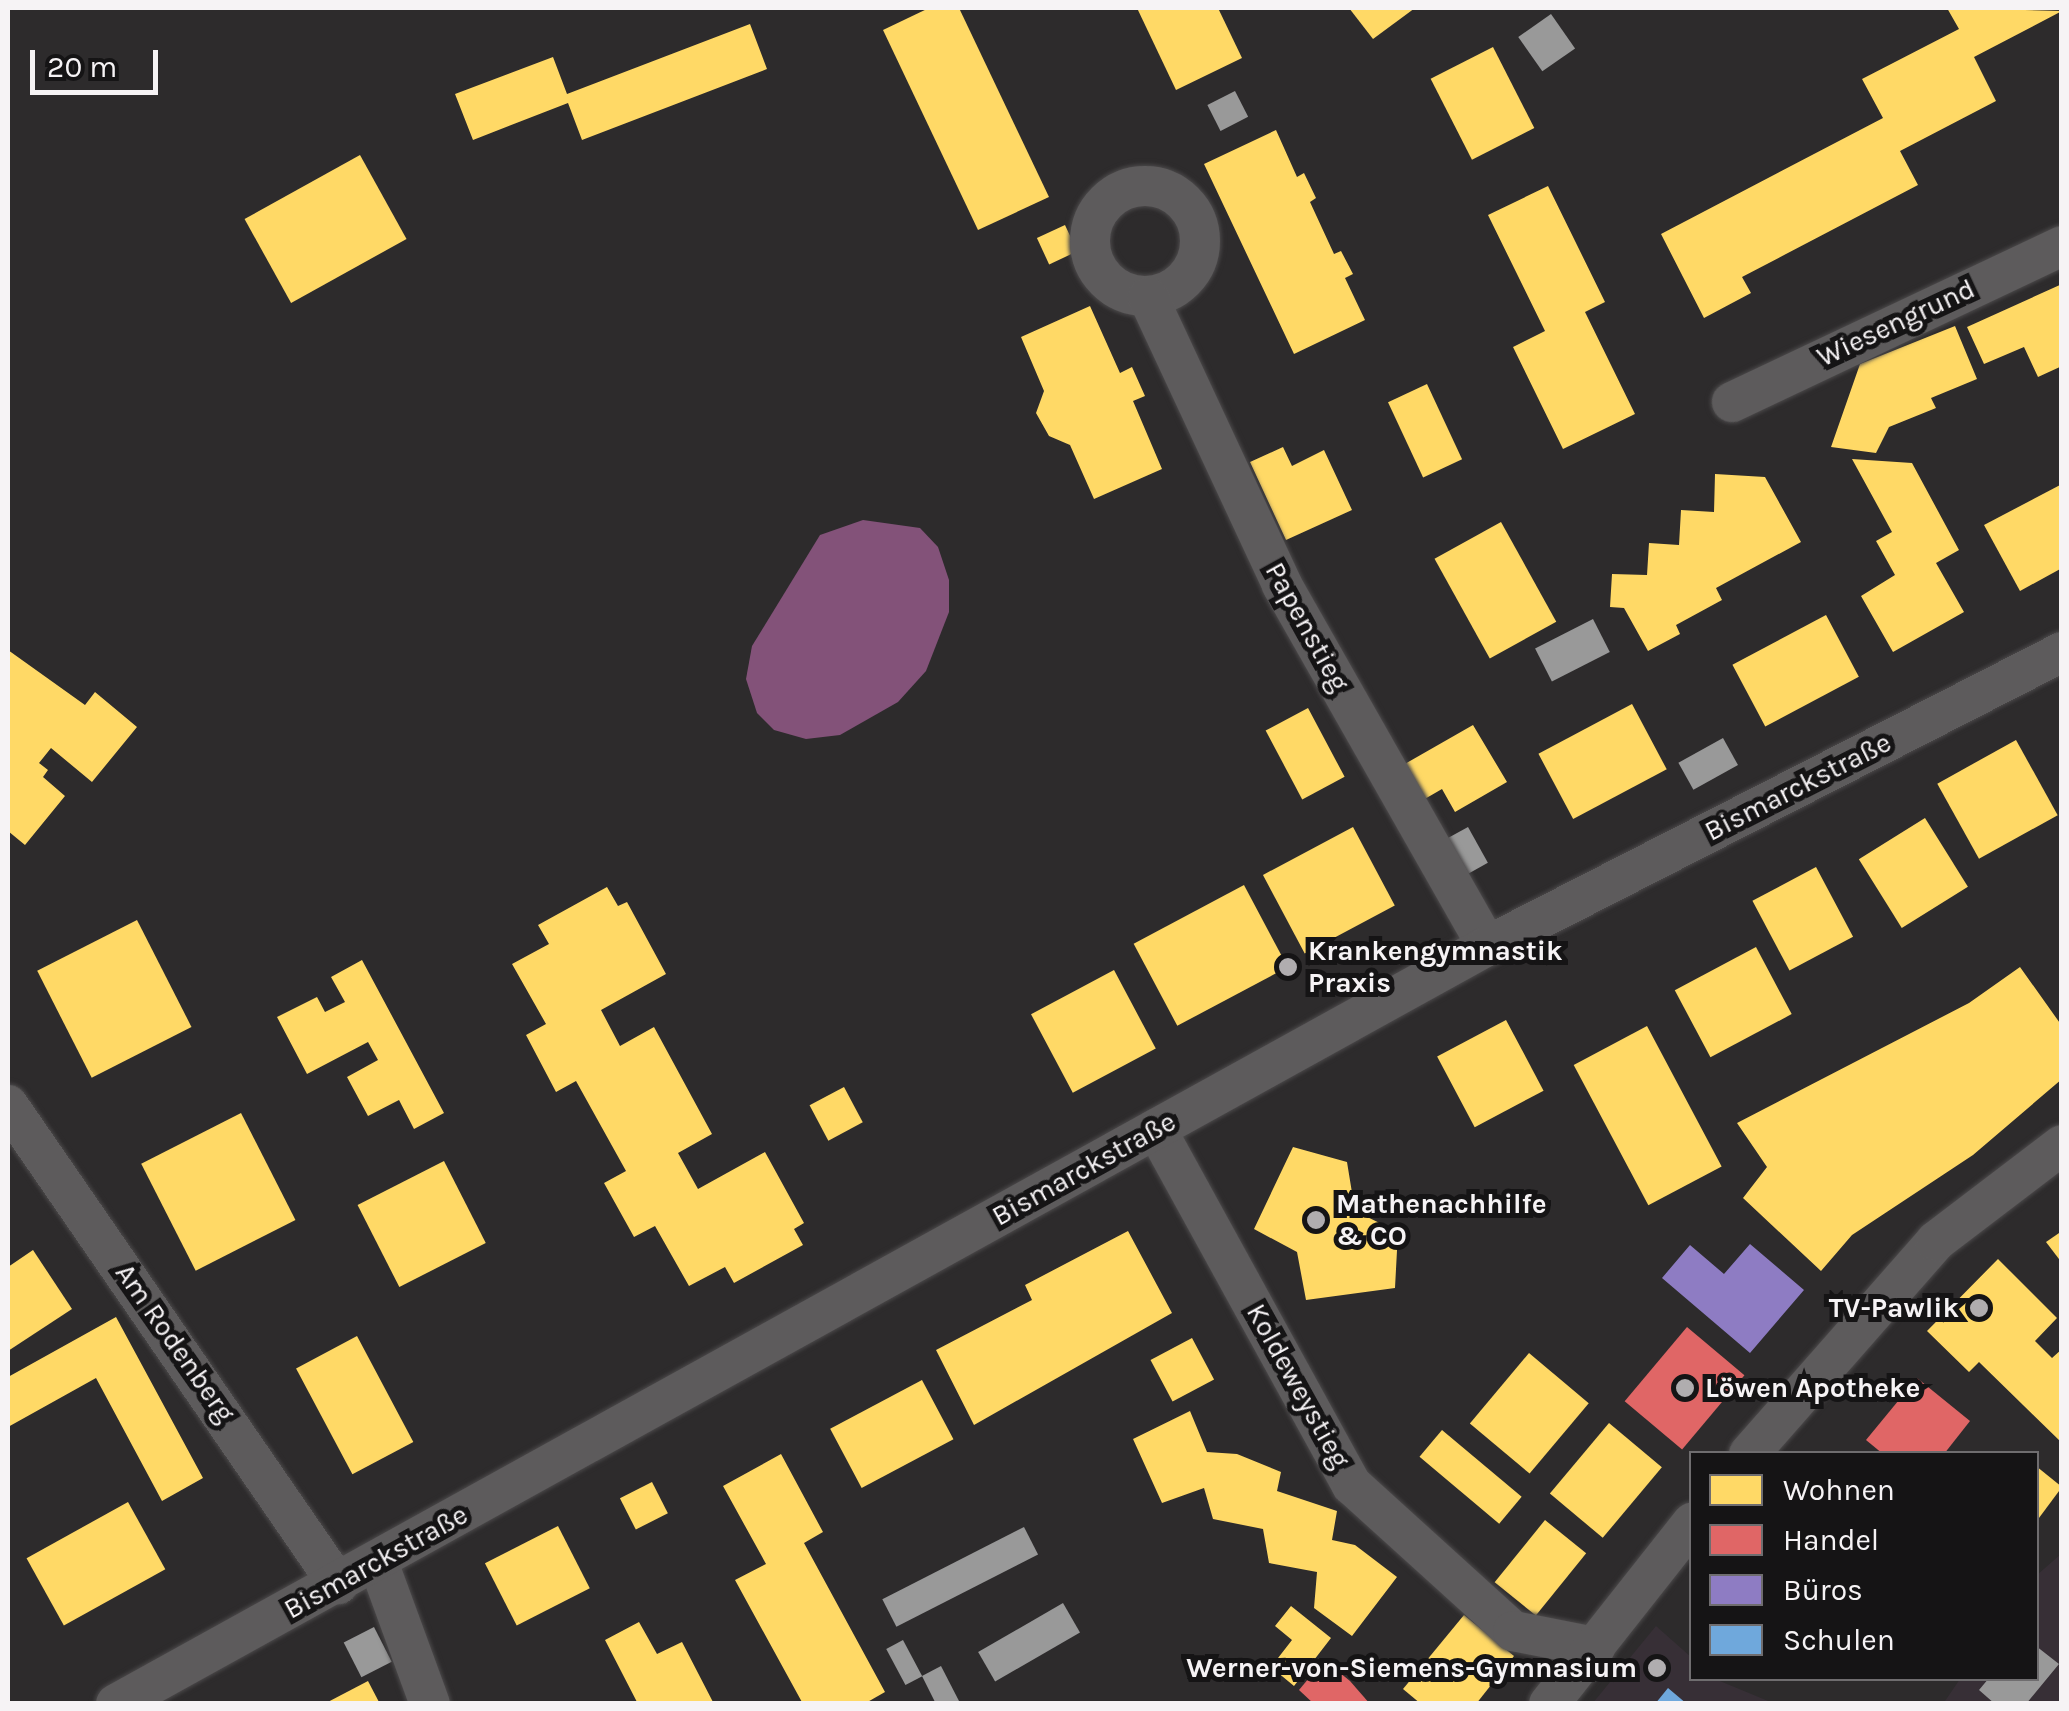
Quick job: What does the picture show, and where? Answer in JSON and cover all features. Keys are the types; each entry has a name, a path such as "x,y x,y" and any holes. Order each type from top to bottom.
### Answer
{"street":[{"name":"Wiesengrund","path":"1732,402 2062,246"},
{"name":"Papenstieg","path":"1148,297 1282,585 1487,946"},
{"name":"Bismarckstraße","path":"116,1704 1487,946 2062,652"},
{"name":"Am Rodenberg","path":"8,1106 338,1584"},
{"name":"Koldeweystieg","path":"1156,1129 1352,1484 1513,1630 1595,1647"},
{"path":"1750,1451 1862,1317 1936,1241 2062,1144"},
{"path":"1549,1704 1689,1527"},
{"path":"378,1562 430,1704"}],"shaded area":[{"path":"863,520 920,528 938,547 949,580 949,612 926,671 898,702 840,735 806,739 774,730 757,713 746,679 752,646 820,535"},
{"path":"2061,1554 2061,1703 1943,1704 1959,1681 2039,1681 2039,1573"},
{"name":"Werner-von-Siemens-Gymnasium","path":"1656,1626 1689,1655 1689,1681 1720,1681 1773,1703 1592,1704"}],"building: Wohnen":[{"path":"929,8 959,8 1049,197 978,230 883,30"},
{"path":"1137,8 1218,8 1242,58 1176,90"},
{"path":"1349,8 1415,8 1373,39"},
{"path":"1947,8 2062,11 1974,57 1996,101 1900,151 1918,185 1742,277 1751,293 1704,318 1661,234 1883,118 1862,79 1959,29"},
{"path":"750,24 767,69 582,140 568,103 473,140 455,94 553,57 567,94"},
{"path":"1493,47 1534,128 1472,160 1431,79"},
{"path":"1276,130 1297,177 1304,173 1316,198 1310,202 1334,254 1341,251 1353,274 1345,278 1365,320 1294,354 1204,164"},
{"path":"360,155 407,239 291,303 245,219"},
{"path":"1548,186 1605,302 1585,312 1635,414 1563,449 1513,347 1545,331 1488,215"},
{"path":"1065,225 1077,251 1049,264 1037,238"},
{"path":"2062,284 2062,366 2038,377 2024,347 1984,364 1967,327"},
{"path":"1090,306 1120,373 1132,367 1145,396 1133,401 1162,469 1094,499 1070,445 1049,436 1036,413 1044,391 1021,337"},
{"path":"1955,326 1977,379 1931,398 1936,408 1889,427 1876,453 1831,447 1860,364"},
{"path":"1427,384 1462,459 1423,477 1388,402"},
{"path":"1283,447 1292,466 1324,450 1352,510 1286,540 1250,462"},
{"path":"1852,459 1912,463 1959,550 1936,563 1964,612 1893,652 1861,596 1895,575 1876,541 1892,532"},
{"path":"1715,474 1765,477 1801,542 1716,588 1722,600 1676,625 1680,634 1648,651 1624,608 1610,607 1612,574 1647,575 1649,543 1679,545 1681,510 1714,512"},
{"path":"2062,484 2062,568 2020,591 1984,525"},
{"path":"1501,522 1556,622 1490,659 1435,559"},
{"path":"1826,615 1859,677 1765,727 1732,665"},
{"path":"8,650 85,705 95,692 137,727 92,782 51,748 39,763 48,770 43,777 65,796 25,845 8,831"},
{"path":"1632,704 1667,769 1573,819 1538,754"},
{"path":"1308,708 1345,777 1302,799 1266,731"},
{"path":"1473,725 1507,782 1455,812 1442,789 1423,800 1403,765"},
{"path":"2016,740 2058,815 1979,859 1937,784"},
{"path":"1925,818 1968,887 1902,928 1859,859"},
{"path":"1353,827 1395,906 1305,953 1263,875"},
{"path":"1816,867 1853,937 1790,971 1752,901"},
{"path":"1244,885 1288,967 1177,1026 1134,944"},
{"path":"607,887 618,906 627,902 666,974 601,1010 620,1046 654,1027 712,1134 678,1153 698,1189 765,1152 804,1223 794,1229 803,1245 734,1283 725,1267 689,1286 655,1226 634,1237 604,1183 626,1171 576,1081 556,1092 526,1035 546,1024 512,964 549,944 538,925"},
{"path":"137,920 191,1027 92,1078 37,971"},
{"path":"1756,947 1792,1014 1710,1057 1675,990"},
{"path":"362,960 444,1113 414,1129 399,1100 368,1116 347,1077 378,1060 368,1042 307,1074 277,1017 317,997 325,1012 345,1002 331,977"},
{"path":"2020,967 2062,1026 2062,1079 1973,1155 1852,1235 1821,1271 1743,1198 1767,1167 1737,1123 1969,1003"},
{"path":"1114,970 1156,1049 1073,1093 1031,1014"},
{"path":"1506,1020 1544,1091 1475,1127 1437,1057"},
{"path":"1647,1026 1722,1166 1648,1205 1574,1065"},
{"path":"844,1087 863,1122 828,1141 810,1105"},
{"path":"241,1113 295,1220 196,1271 141,1164"},
{"name":"Mathenachhilfe & CO","path":"1293,1147 1347,1162 1355,1211 1398,1232 1395,1288 1306,1300 1297,1252 1254,1229"},
{"path":"444,1161 486,1243 399,1287 358,1205"},
{"path":"1128,1231 1172,1313 974,1425 936,1350 1032,1300 1025,1285"},
{"path":"2062,1231 2062,1263 2046,1242"},
{"path":"33,1250 72,1309 8,1351 8,1267"},
{"path":"1998,1259 2057,1318 2035,1341 2052,1358 2062,1349 2062,1443 1979,1362 1969,1372 1927,1331"},
{"path":"116,1317 203,1478 162,1501 96,1378 8,1427 8,1377"},
{"path":"357,1336 413,1442 352,1474 296,1368"},
{"path":"1192,1338 1214,1379 1173,1402 1151,1360"},
{"path":"1529,1353 1589,1403 1530,1474 1470,1423"},
{"path":"922,1380 953,1439 862,1488 830,1429"},
{"path":"1190,1411 1207,1452 1237,1454 1281,1472 1277,1491 1337,1511 1332,1540 1355,1545 1397,1577 1352,1636 1314,1608 1317,1572 1269,1563 1263,1529 1213,1519 1204,1488 1162,1503 1133,1439"},
{"path":"1609,1423 1662,1467 1603,1538 1550,1493"},
{"path":"1442,1430 1522,1497 1499,1524 1420,1457"},
{"path":"781,1454 823,1532 804,1543 885,1692 864,1704 803,1704 735,1580 766,1564 723,1486"},
{"path":"2039,1468 2062,1487 2039,1518"},
{"path":"652,1482 668,1513 636,1530 620,1498"},
{"path":"128,1502 165,1569 64,1626 27,1558"},
{"path":"1545,1520 1586,1553 1536,1616 1495,1582"},
{"path":"558,1526 590,1588 517,1626 485,1563"},
{"path":"1291,1606 1331,1638 1294,1686 1271,1667 1292,1640 1275,1626"},
{"path":"1464,1615 1514,1656 1476,1704 1421,1704 1403,1689"},
{"path":"639,1622 657,1654 682,1642 714,1704 638,1704 605,1640"},
{"path":"368,1681 380,1704 324,1704"}],"building: Handel":[{"name":"Löwen Apotheke","path":"1687,1327 1744,1375 1682,1450 1625,1401"},
{"path":"1917,1378 1970,1421 1946,1451 1879,1451 1866,1440"},
{"path":"1324,1660 1370,1704 1314,1704 1299,1690"}],"building: Büros":[{"path":"1750,1244 1804,1290 1750,1353 1662,1278 1690,1245 1724,1274"}],"building: Schulen":[{"path":"1668,1688 1687,1704 1655,1704"}],"building: Industrie":[{"path":"1551,14 1575,48 1542,71 1518,37"},
{"path":"1235,91 1248,117 1221,131 1207,105"},
{"path":"1593,619 1610,652 1552,681 1535,649"},
{"path":"1723,738 1738,765 1693,790 1678,763"},
{"path":"1468,827 1488,863 1466,875 1446,839"},
{"path":"1024,1527 1038,1555 896,1627 882,1599"},
{"path":"1063,1603 1080,1632 995,1681 978,1652"},
{"path":"374,1627 392,1662 361,1677 344,1642"},
{"path":"903,1640 922,1676 905,1685 886,1649"},
{"path":"2039,1648 2059,1664 2026,1704 1995,1704 1979,1690 1986,1681 2039,1681"},
{"path":"941,1666 959,1701 953,1704 936,1704 922,1676"}],"place":[{"name":"Krankengymnastik Praxis","path":"1288,967"},
{"name":"Mathenachhilfe & CO","path":"1316,1220"},
{"name":"TV-Pawlik","path":"1979,1308"},
{"name":"Löwen Apotheke","path":"1685,1388"},
{"name":"Werner-von-Siemens-Gymnasium","path":"1657,1668"}]}
